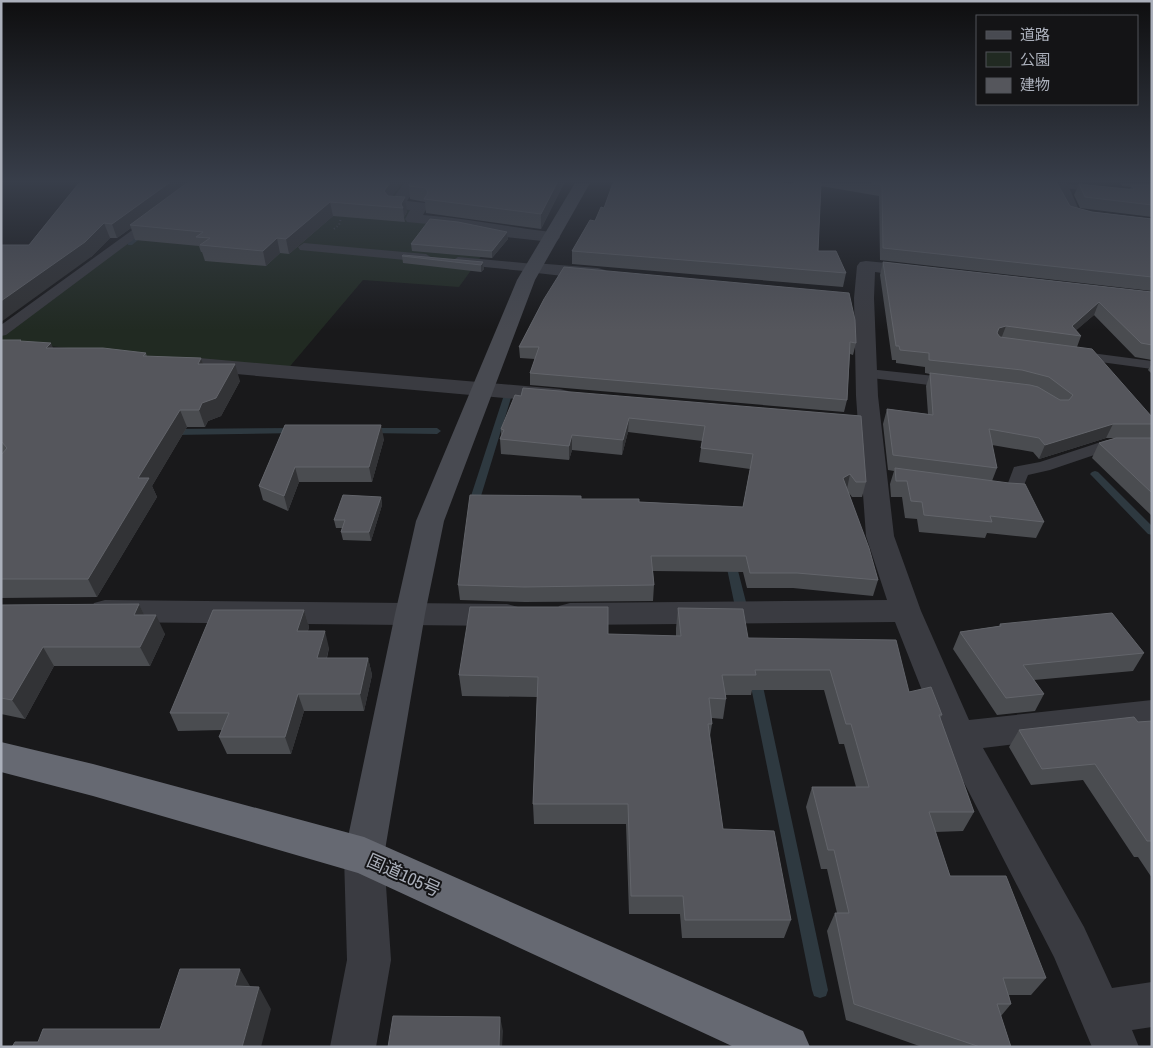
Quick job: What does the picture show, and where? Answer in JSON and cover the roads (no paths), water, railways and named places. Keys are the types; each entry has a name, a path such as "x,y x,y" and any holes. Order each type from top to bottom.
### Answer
{"highway":[{"name":"国道105号","path":"2,759 93,780 364,856 787,1047"}],"street":[{"path":"506,232 551,237"},
{"path":"353,1047 369,960 364,856 410,614 430,521 526,280 554,232"},
{"path":"940,274 866,266 855,298 868,374 868,396 862,422 885,477 880,536 906,611 958,736 1069,942 1108,1030 1152,1004"},
{"path":"534,268 614,276"},
{"path":"183,364 579,398"},
{"path":"80,611 539,615 906,611"},
{"path":"958,736 1152,714"}],"lane":[{"path":"4,342 139,232"},
{"path":"304,247 534,268"},
{"path":"1058,352 1152,364"},
{"path":"868,374 966,384"},
{"path":"973,488 1002,492 1016,486 1020,471 1044,466 1107,446 1152,446"}],"waterway":[{"path":"130,244 145,232"},
{"path":"483,499 475,499 507,398"},
{"path":"173,432 296,431"},
{"path":"370,431 437,431"},
{"path":"1095,474 1152,532"},
{"path":"730,559 740,602"},
{"path":"755,677 820,990"}]}
